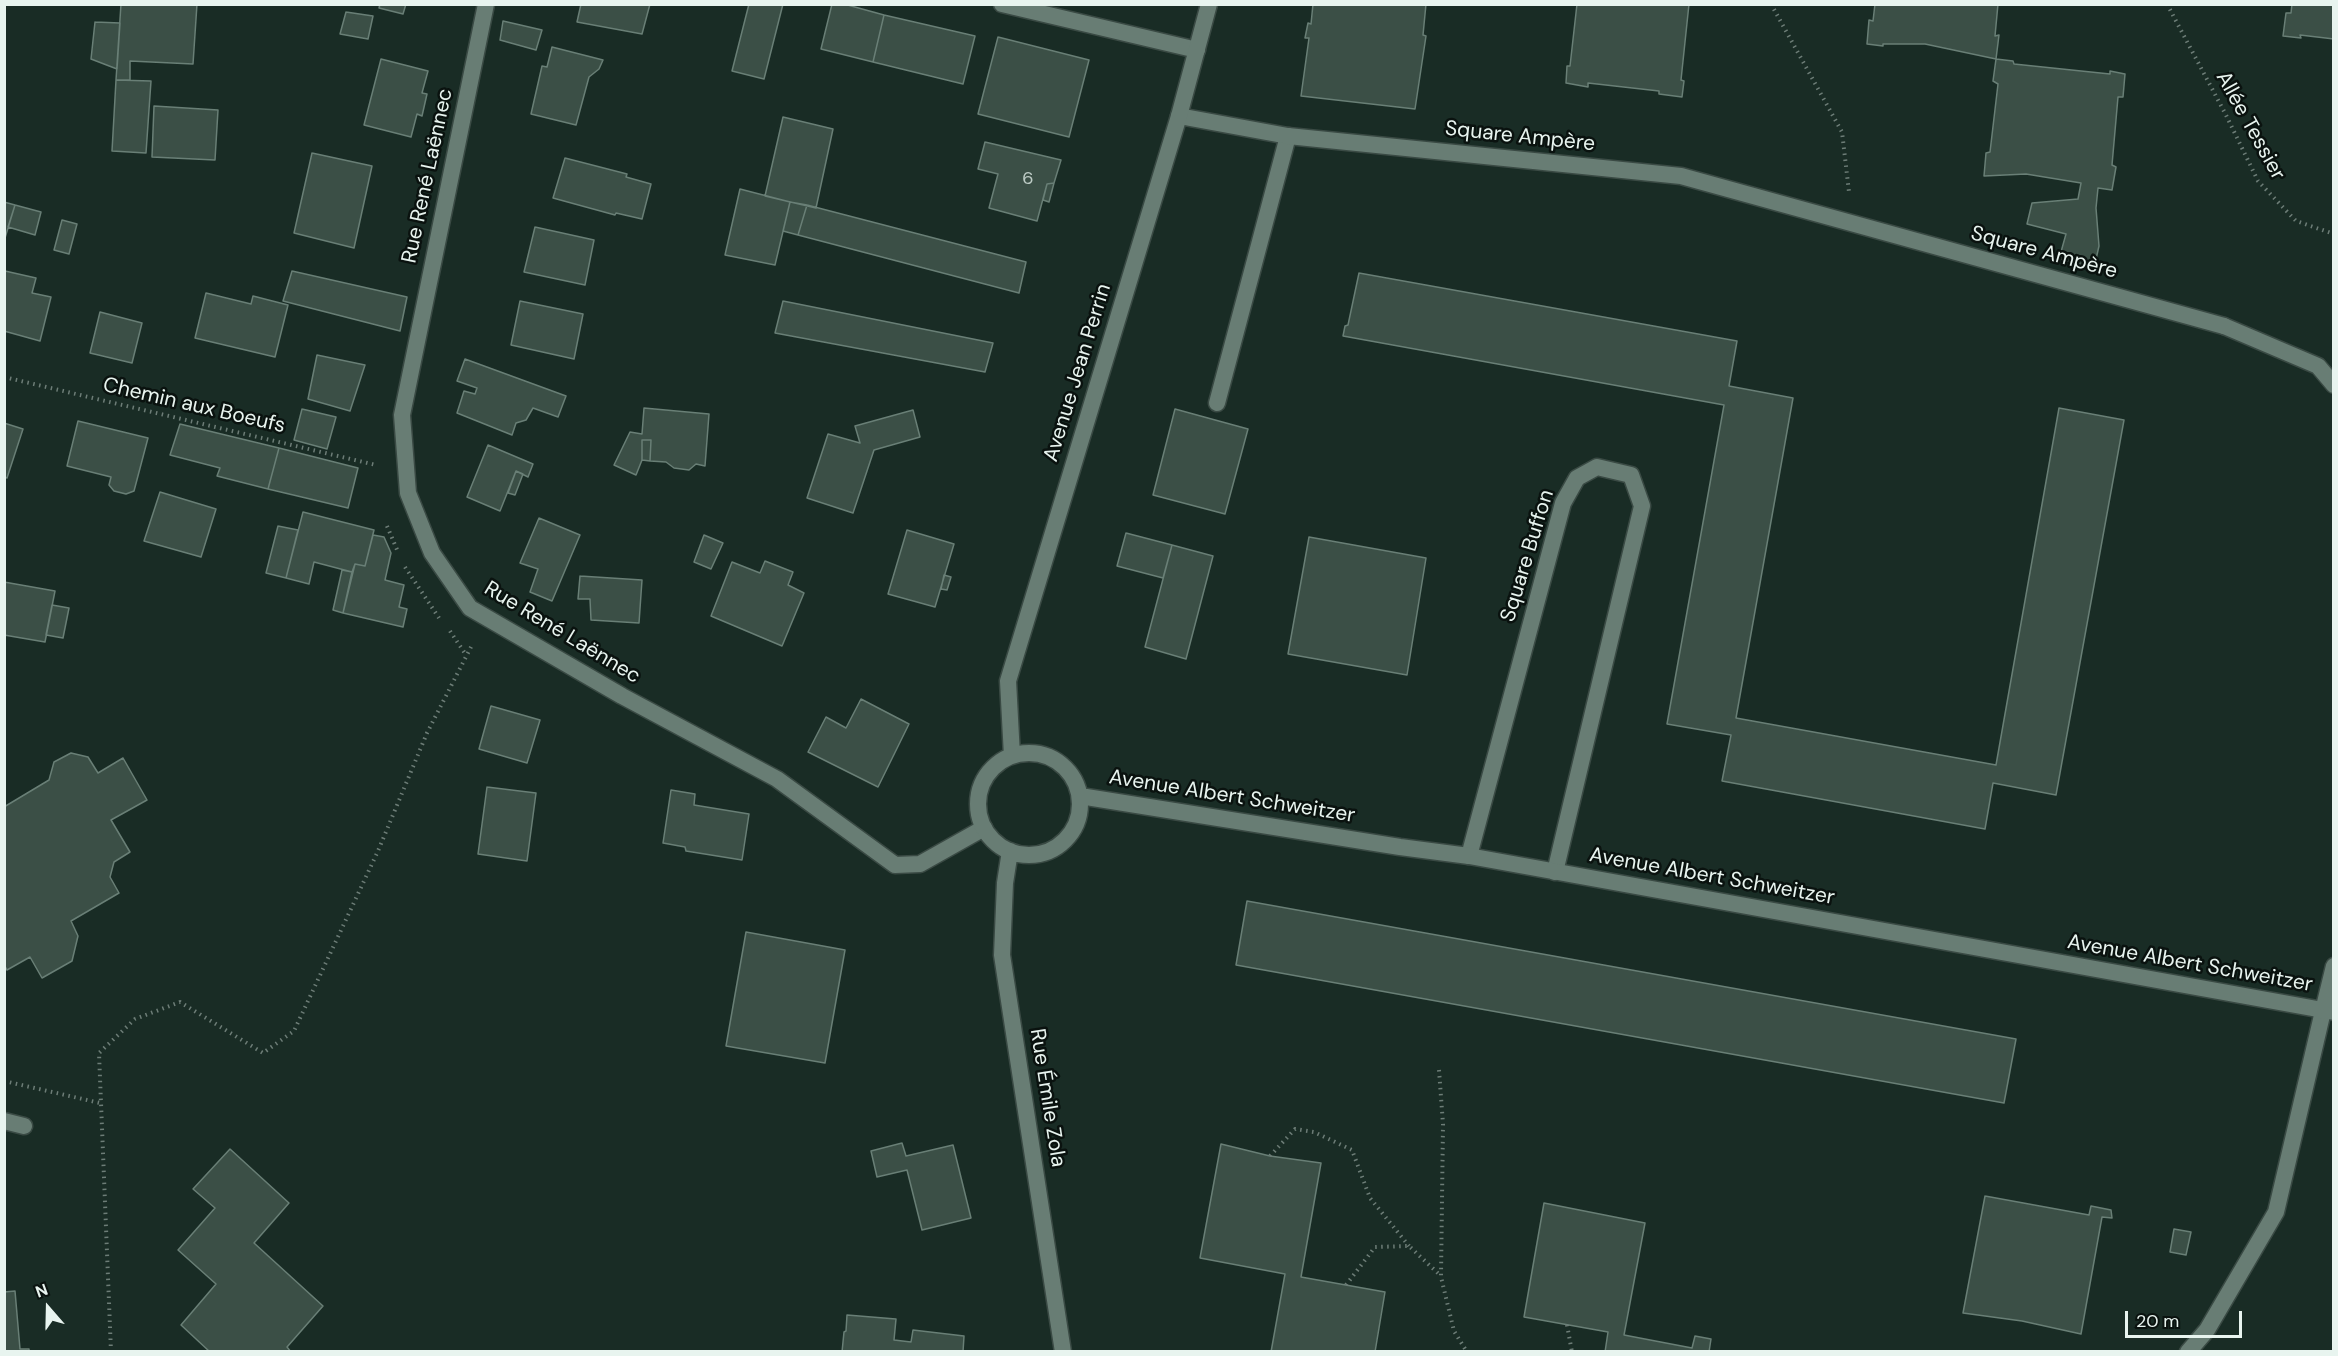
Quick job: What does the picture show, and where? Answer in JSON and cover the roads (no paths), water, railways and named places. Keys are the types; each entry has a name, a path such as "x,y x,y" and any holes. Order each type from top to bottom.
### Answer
{"street":[{"name":"Rue René Laënnec","path":"486,4 402,415 408,493 432,553 470,608 622,696 777,779 895,865 920,864 984,828"},
{"path":"1002,4 1197,50"},
{"name":"Avenue Jean Perrin","path":"1012,756 1008,681 1179,116 1209,4"},
{"name":"Square Ampère","path":"1179,116 1288,136 1681,176 2224,326 2318,366 2334,385"},
{"path":"1217,403 1288,136"},
{"name":"Square Buffon","path":"1469,856 1563,503 1577,478 1596,467 1631,475 1642,506 1555,872"},
{"path":"1027,752 1055,759 1076,781 1080,795 1080,811 1076,826 1067,839 1055,849 1040,854 1025,855 1010,851 995,842 984,828 978,807 981,786 993,768 1012,756 1027,752"},
{"name":"Avenue Albert Schweitzer","path":"1080,795 1353,840 1469,856 2328,1012"},
{"name":"Rue Émile Zola","path":"1010,851 1005,883 1002,955 1063,1352"},
{"path":"2188,1352 2207,1330 2276,1212 2328,1012 2334,966"},
{"path":"4,1121 24,1126"}]}
